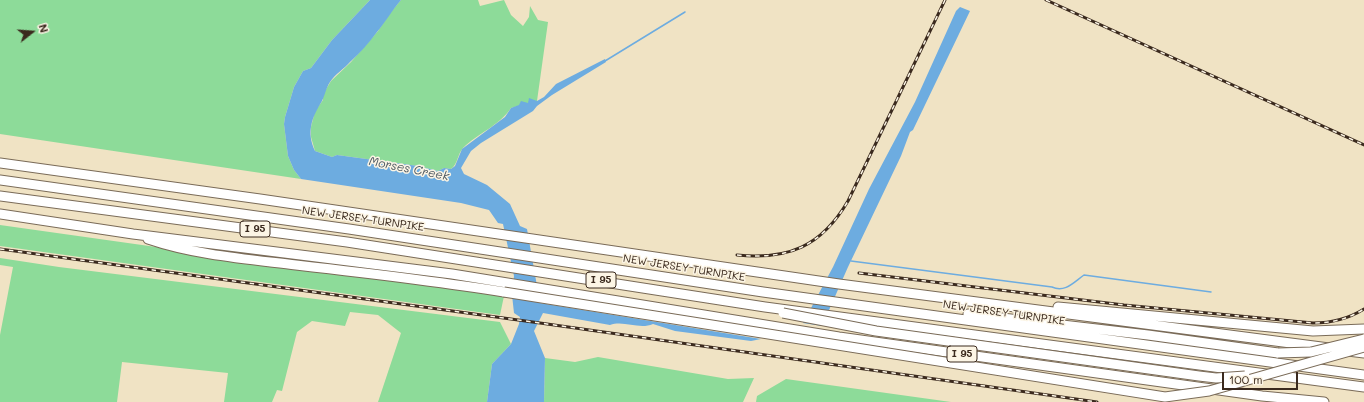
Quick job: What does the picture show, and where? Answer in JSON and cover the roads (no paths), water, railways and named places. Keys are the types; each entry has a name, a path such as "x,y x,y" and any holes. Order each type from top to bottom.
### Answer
{"highway":[{"name":"NEW JERSEY TURNPIKE","path":"0,163 260,199 771,274 1273,339 1364,354"},
{"name":"NEW JERSEY TURNPIKE","path":"0,180 341,228 762,292 993,321 1364,375"},
{"name":"I 95","path":"0,196 266,231 510,266 768,307 1364,387"},
{"name":"I 95","path":"0,214 133,234 452,274 847,338 1262,396 1324,402"},
{"path":"133,234 162,244 210,254 436,282 504,292 1151,396 1194,394 1364,347"},
{"path":"995,303 1132,313 1313,331 1364,329"},
{"path":"768,307 773,312 876,331 1199,376 1230,378 1285,369"},
{"path":"993,321 1148,335 1278,353 1310,352 1364,339"}],"water":[{"name":"Morses Creek","path":"370,0 401,0 368,44 334,76 329,84 311,125 312,144 315,151 332,157 337,155 418,166 438,171 444,168 451,169 455,166 462,149 505,117 511,108 519,105 521,101 528,103 529,98 537,101 544,97 556,84 605,59 606,62 552,95 537,106 533,111 481,143 471,151 461,168 464,174 487,185 510,204 520,226 527,229 540,303 761,339 751,341 675,331 653,324 648,326 621,324 610,325 543,313 534,331 545,358 544,402 487,402 492,364 511,344 519,324 520,317 514,313 512,295 514,276 503,224 498,223 489,210 461,203 301,179 294,170 288,156 284,124 294,87 303,71 311,68 332,40"},
{"path":"960,7 970,11 913,130 910,132 901,156 848,267 822,326 803,323 833,267 869,189 915,102 956,11"}],"waterway":[{"path":"605,61 685,12"},
{"path":"851,261 1061,289 1069,286 1084,275 1211,292"}],"railway":[{"path":"737,255 772,255 802,247 814,240 838,217 848,201 945,0"},
{"path":"1046,0 1364,145"},
{"path":"0,249 540,323 1097,402"},
{"path":"859,273 1124,305 1313,323 1340,320 1364,309"}]}
